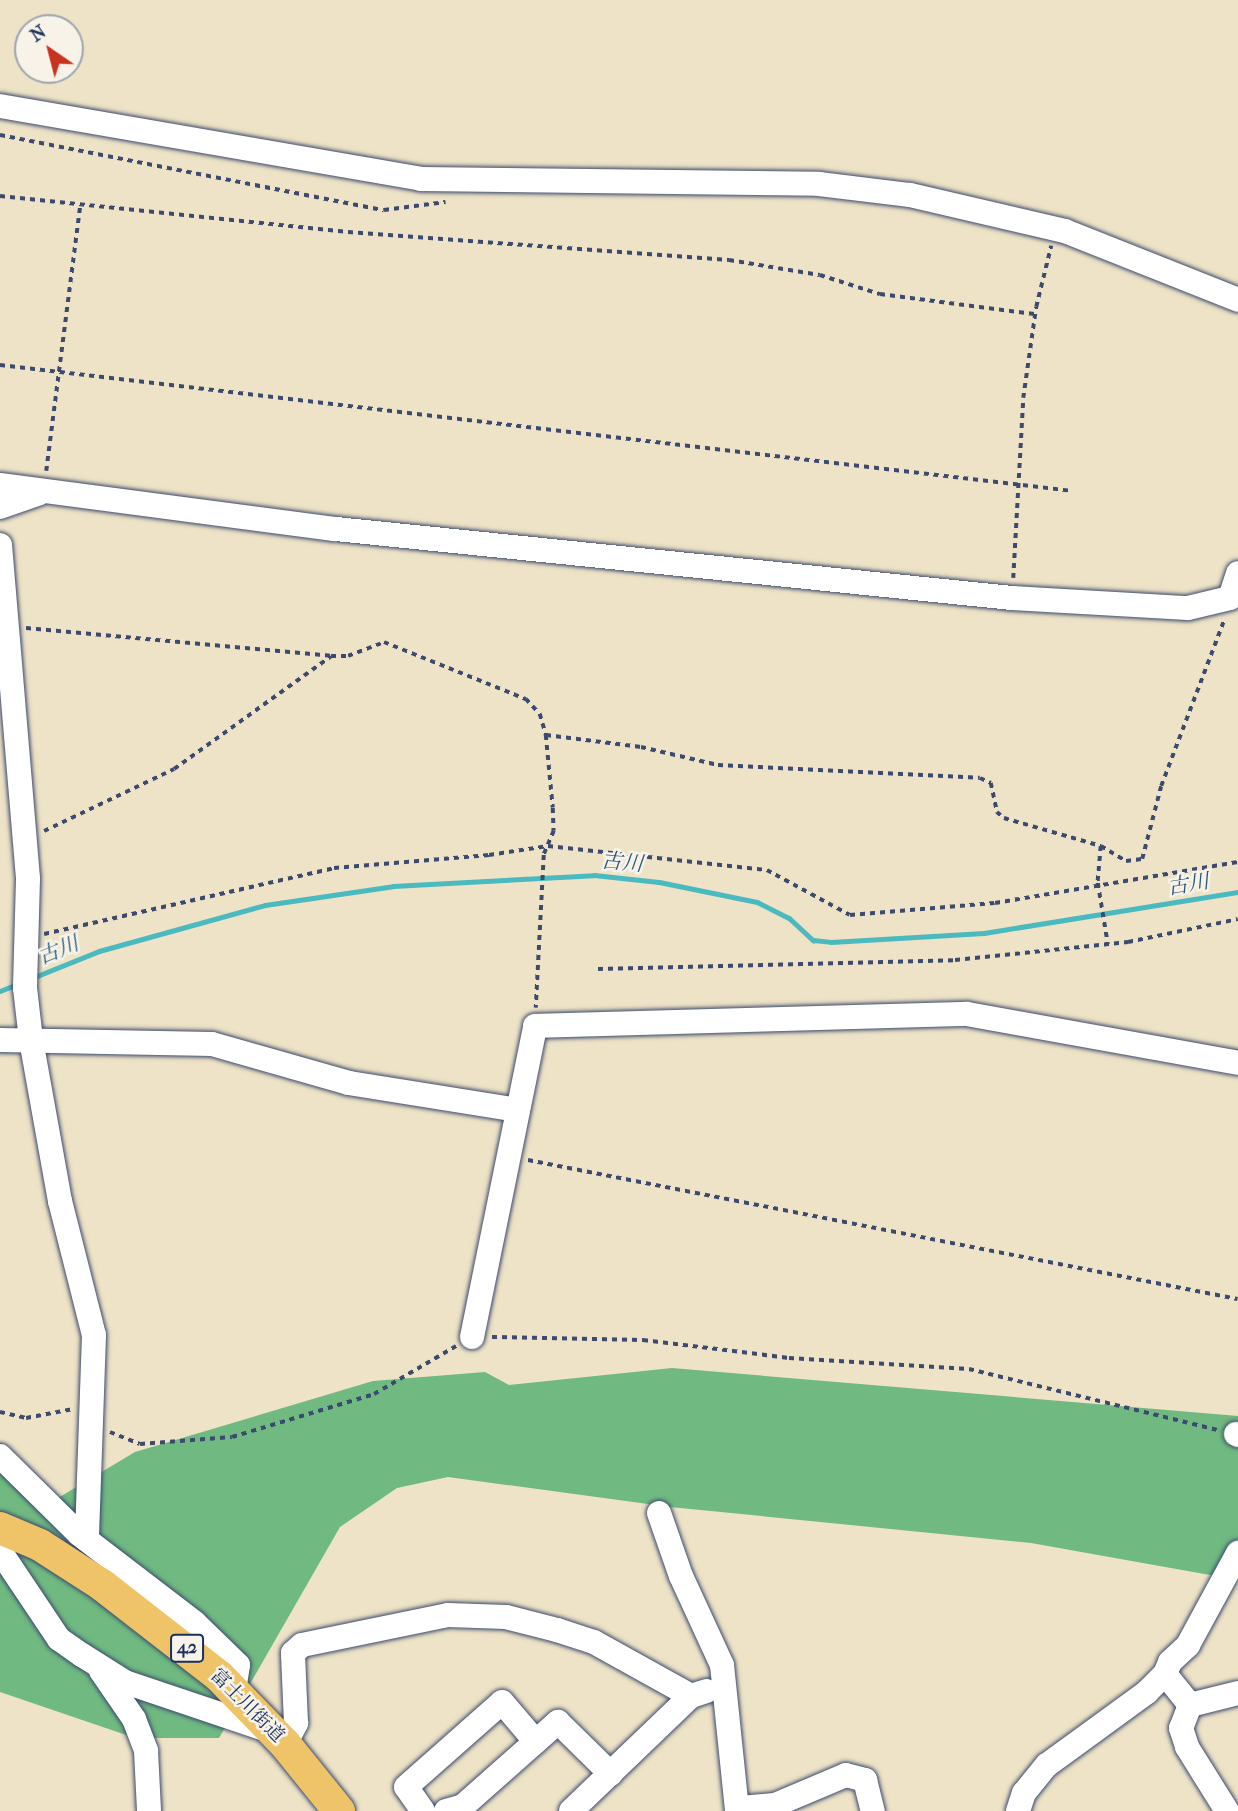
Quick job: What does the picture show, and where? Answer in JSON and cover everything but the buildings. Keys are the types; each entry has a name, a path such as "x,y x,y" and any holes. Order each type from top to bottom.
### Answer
{"main road":[{"name":"富士川街道","path":"0,1528 40,1545 102,1585 172,1637 234,1690 279,1738 339,1811"}],"street":[{"path":"0,106 421,179 819,184 910,195 1065,231 1238,300"},
{"path":"0,485 363,532 1012,598 1188,608 1230,598 1238,573"},
{"path":"0,507 44,491"},
{"path":"0,545 7,626 16,829 26,941 25,988 31,1040 60,1201 92,1319 88,1540"},
{"path":"472,1337 535,1026 967,1014 1238,1063"},
{"path":"0,1040 212,1044 349,1083 518,1110"},
{"path":"0,1456 88,1540 195,1623 237,1665 234,1690"},
{"path":"659,1513 681,1576 723,1665 738,1810 775,1805 846,1775 865,1780 873,1811"},
{"path":"0,1551 59,1639 125,1682 279,1738 296,1723 293,1653 303,1645 447,1615 506,1617 557,1630 594,1643 691,1696"},
{"path":"1018,1811 1024,1793 1047,1765 1147,1692 1165,1674 1170,1662 1188,1645 1238,1553"},
{"path":"97,1664 134,1719 146,1751 149,1811"},
{"path":"1165,1674 1190,1705"},
{"path":"571,1811 691,1696 726,1685"},
{"path":"1190,1705 1238,1693"},
{"path":"423,1811 406,1787 502,1702 536,1741"},
{"path":"1190,1705 1181,1728 1187,1746 1227,1811"},
{"path":"446,1811 463,1806 558,1722 611,1774"}],"path":[{"path":"0,135 384,210 450,201"},
{"path":"0,196 388,235 729,260 820,275 880,295 1035,314"},
{"path":"44,491 80,206"},
{"path":"1012,598 1023,398 1035,314 1052,242 1065,231"},
{"path":"0,365 1020,489 1072,491"},
{"path":"546,736 640,747 718,765 980,778 991,783 997,812 1004,818 1101,846 1126,861 1142,859 1161,786 1230,598"},
{"path":"7,626 331,656 348,656 384,642 526,699 540,714 546,736 554,831 548,846 535,1026"},
{"path":"16,829 174,769 331,656"},
{"path":"26,941 334,867 489,855 548,846 767,870 850,915 995,903 1099,889 1238,862"},
{"path":"1101,846 1099,889 1108,944"},
{"path":"598,969 885,964 1108,944 1238,919"},
{"path":"508,1156 1238,1298"},
{"path":"0,1412 26,1418 91,1410 107,1431 140,1444 232,1437 374,1394 472,1337 643,1340 789,1358 969,1369 1237,1435"}],"green space":[{"path":"672,1368 1238,1416 1238,1580 1031,1543 670,1507 448,1477 397,1488 340,1527 219,1738 135,1738 0,1692 0,1442 53,1501 135,1452 373,1381 485,1372 509,1385"}],"waterway":[{"name":"古川","path":"32,978 99,951 265,905 393,886 594,875 659,882 757,902 789,918 813,940 831,942 984,933 1238,892"},
{"name":"古川","path":"0,991 17,984"}]}
